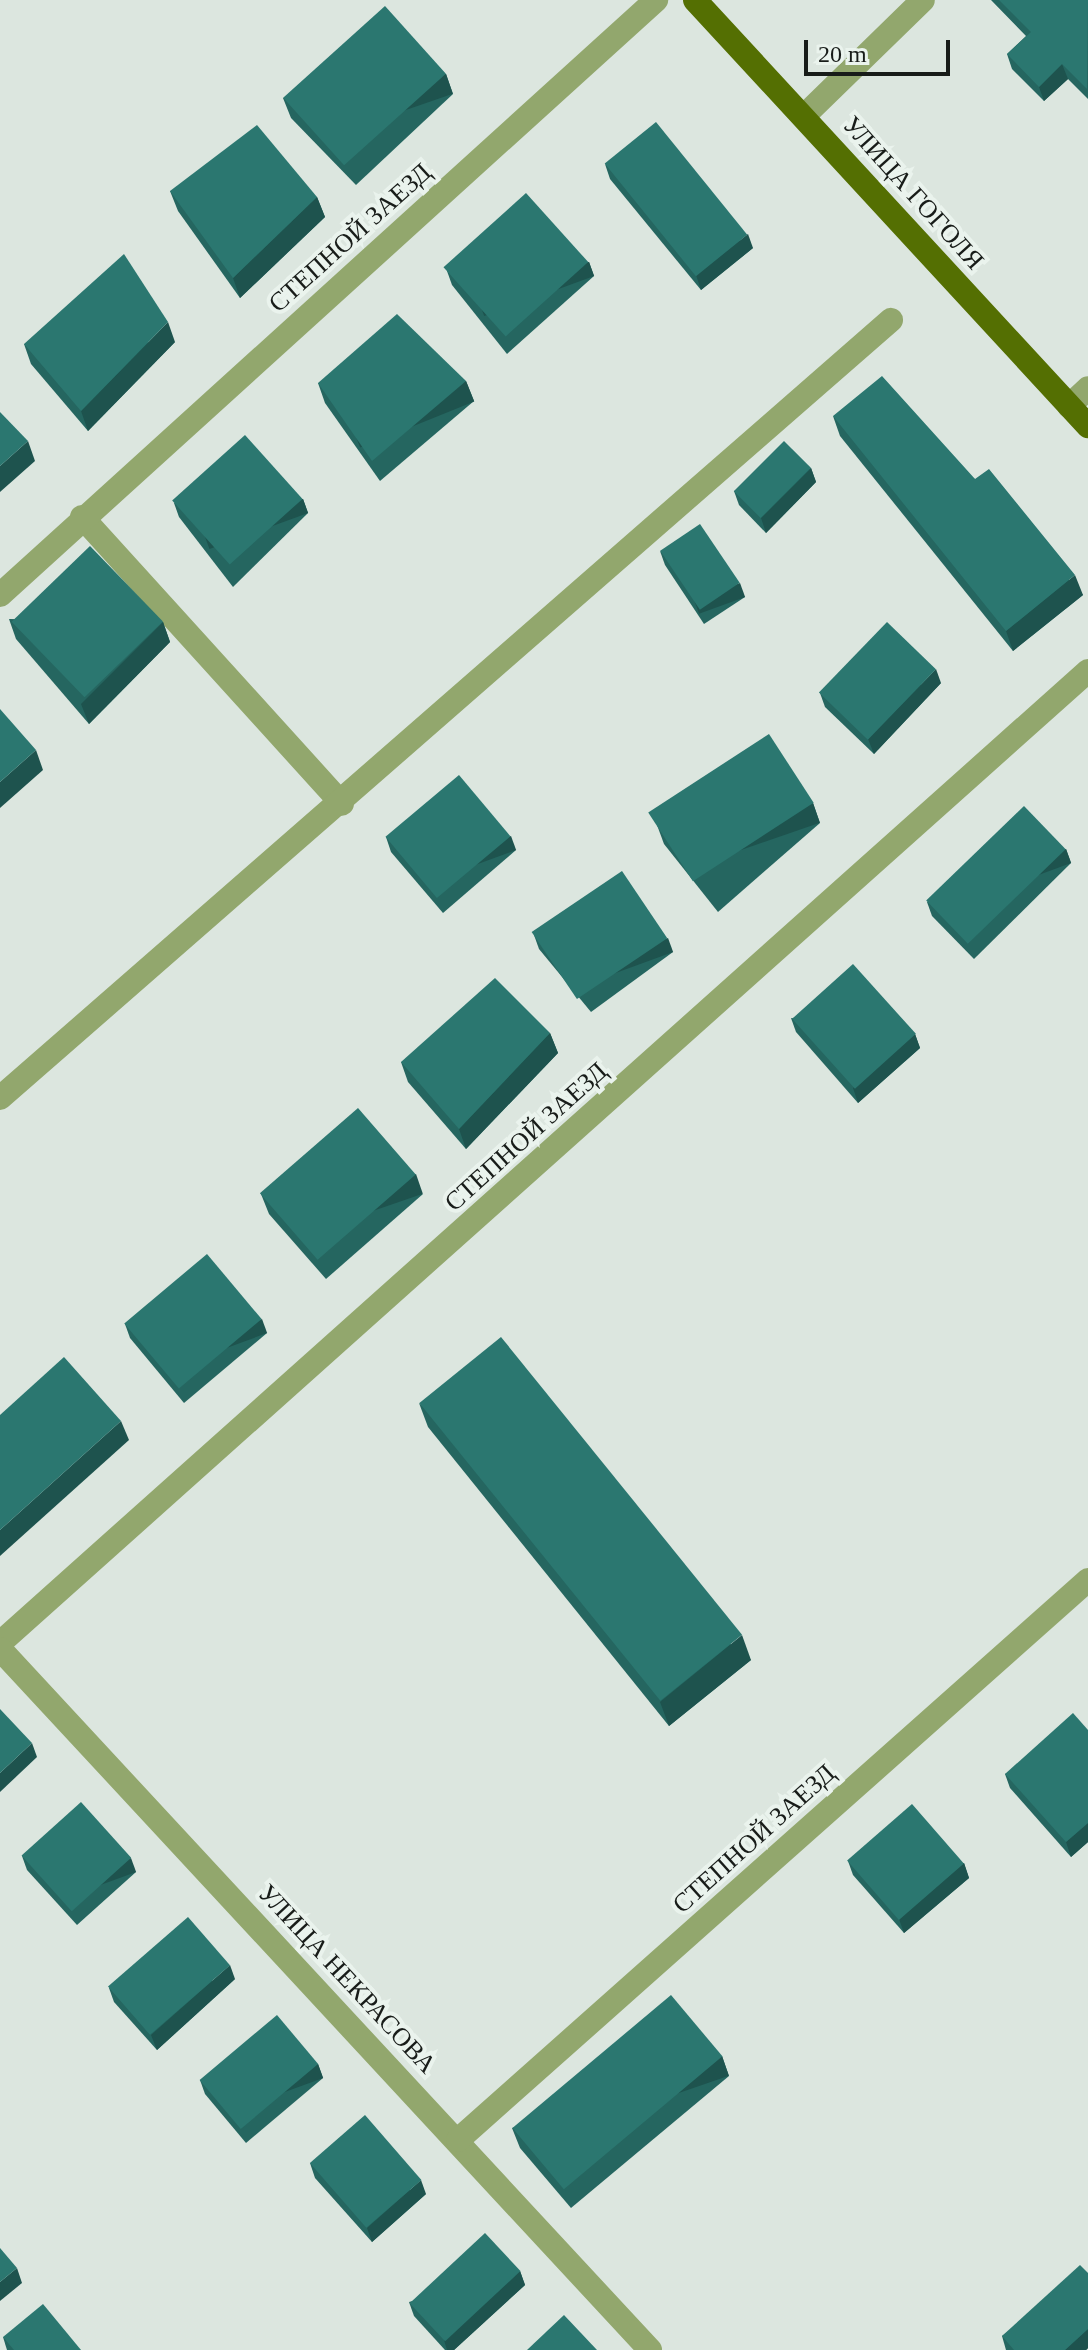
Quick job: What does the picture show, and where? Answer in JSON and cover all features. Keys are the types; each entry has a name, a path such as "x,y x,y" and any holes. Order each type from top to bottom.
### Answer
{"main road":[{"name":"УЛИЦА ГОГОЛЯ","path":"695,0 1088,426"}],"street":[{"name":"СТЕПНОЙ ЗАЕЗД","path":"0,595 82,517 656,0"},
{"path":"804,116 923,0"},
{"path":"0,1098 342,804 891,320"},
{"path":"1069,406 1088,388"},
{"path":"82,517 342,804"},
{"name":"СТЕПНОЙ ЗАЕЗД","path":"0,1646 1088,671"},
{"name":"СТЕПНОЙ ЗАЕЗД","path":"458,2140 1088,1580"},
{"name":"УЛИЦА НЕКРАСОВА","path":"0,1646 650,2350"}],"building":[{"path":"999,0 1088,0 1087,89 1062,64 1039,87 1007,54 1031,32"},
{"path":"385,6 446,74 344,165 283,98"},
{"path":"656,122 747,235 696,276 605,164"},
{"path":"257,125 317,197 233,278 170,191"},
{"path":"526,193 588,262 506,336 444,267"},
{"path":"124,254 168,322 81,411 24,344"},
{"path":"397,314 466,381 372,461 318,383"},
{"path":"882,376 975,479 989,469 1075,575 1006,631 833,416"},
{"path":"0,412 28,441 0,466"},
{"path":"245,435 303,499 230,564 172,501"},
{"path":"784,441 811,468 761,518 734,491"},
{"path":"700,524 740,583 700,610 660,551"},
{"path":"90,546 163,622 85,697 12,622"},
{"path":"887,622 936,669 868,740 819,692"},
{"path":"0,709 36,750 0,782"},
{"path":"769,734 814,803 693,881 648,812"},
{"path":"459,775 510,836 437,898 385,837"},
{"path":"1024,806 1066,849 968,944 926,900"},
{"path":"622,871 667,938 577,999 532,932"},
{"path":"853,964 916,1034 855,1089 792,1019"},
{"path":"495,978 550,1033 459,1129 401,1062"},
{"path":"358,1108 416,1174 318,1260 260,1193"},
{"path":"207,1254 262,1319 179,1389 124,1323"},
{"path":"501,1337 742,1635 660,1701 419,1403"},
{"path":"64,1357 121,1421 0,1530 0,1415"},
{"path":"0,1709 32,1743 0,1773"},
{"path":"1073,1713 1088,1730 1088,1823 1066,1842 1005,1774"},
{"path":"81,1802 131,1858 72,1911 22,1856"},
{"path":"912,1804 964,1864 899,1920 847,1860"},
{"path":"188,1917 230,1965 150,2035 108,1987"},
{"path":"671,1995 722,2056 564,2189 512,2128"},
{"path":"277,2015 318,2064 241,2129 200,2080"},
{"path":"365,2115 421,2180 366,2228 310,2163"},
{"path":"485,2233 520,2271 445,2341 410,2303"},
{"path":"0,2248 17,2268 0,2282"},
{"path":"1080,2265 1088,2273 1088,2329 1065,2350 1014,2350 1002,2336"},
{"path":"43,2304 81,2350 14,2350 3,2337"},
{"path":"564,2315 597,2350 527,2350"}]}
